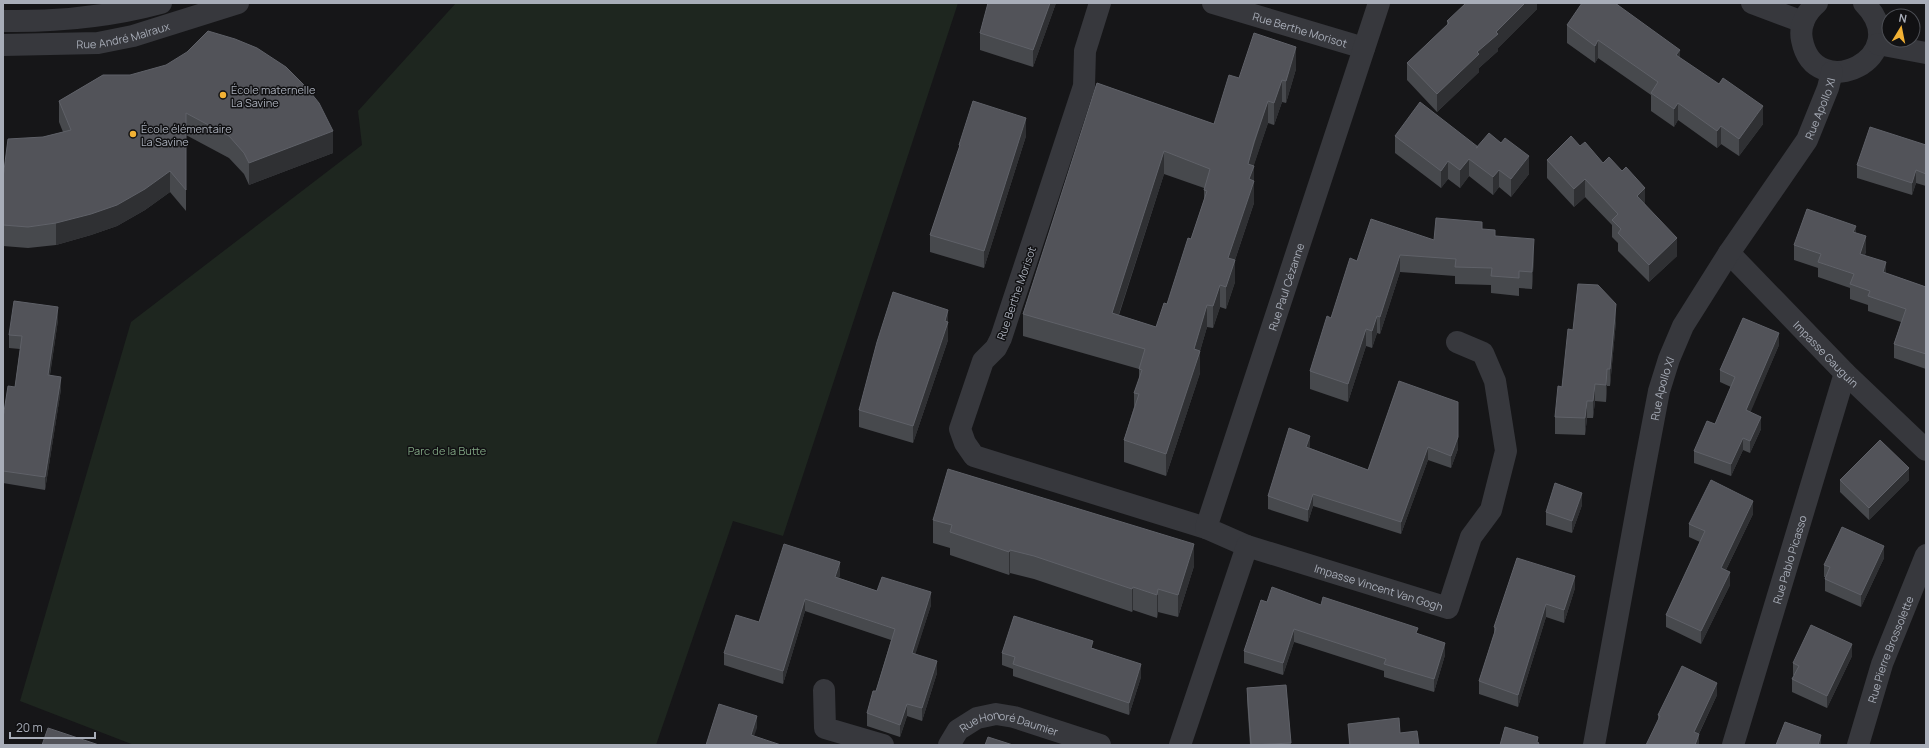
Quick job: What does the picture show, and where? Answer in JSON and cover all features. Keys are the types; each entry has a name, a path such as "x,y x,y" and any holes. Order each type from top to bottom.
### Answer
{"street":[{"name":"Rue André Malraux","path":"3,21 70,20 95,17 161,3"},
{"name":"Rue André Malraux","path":"3,45 98,43 133,36 238,3"},
{"name":"Rue Berthe Morisot","path":"1100,3 1085,51 1084,86 1006,323 996,348 983,361 960,429 965,443 974,456 1206,528"},
{"name":"Rue Berthe Morisot","path":"1213,3 1364,48"},
{"name":"Rue Paul Cézanne","path":"1206,528 1379,3"},
{"path":"1752,3 1803,22"},
{"path":"1817,3 1810,9 1803,22 1801,35 1803,48 1810,59 1820,67 1832,72 1847,72 1861,66 1872,57 1878,44 1878,29 1874,15 1864,3"},
{"path":"1878,44 1926,53"},
{"name":"Rue Apollo XI","path":"1594,745 1659,391 1669,359 1683,326 1729,253 1807,140 1828,88 1832,72"},
{"name":"Impasse Gauguin","path":"1729,253 1845,373 1926,450"},
{"name":"Impasse Vincent Van Gogh","path":"1247,546 1448,608 1471,537 1491,510 1506,451 1495,381 1483,353 1457,342"},
{"name":"Rue Pablo Picasso","path":"1733,745 1845,373"},
{"path":"1180,745 1247,546 1206,528"},
{"name":"Rue Pierre Brossolette","path":"1858,745 1882,664 1926,555"},
{"path":"824,690 824,728 883,745"},
{"name":"Rue Honoré Daumier","path":"949,745 958,730 977,718 996,714 1014,717 1100,745"}],"green space":[{"name":"Parc de la Butte","path":"456,3 958,3 783,536 733,521 656,745 134,745 20,701 131,322 362,145 358,111"}],"building":[{"path":"988,3 1050,3 1033,50 980,33"},
{"path":"1466,3 1525,3 1496,32 1498,34 1477,52 1479,54 1437,94 1407,63 1449,23 1447,21"},
{"path":"1582,3 1615,3 1680,50 1676,55 1719,84 1723,78 1763,106 1739,139 1721,126 1717,131 1678,103 1674,109 1651,93 1658,82 1598,40 1595,46 1567,25"},
{"path":"208,31 235,39 257,48 286,67 307,88 319,103 333,131 249,163 244,153 229,136 186,113 186,190 170,171 145,189 117,205 91,214 56,223 28,227 3,225 3,178 8,139 43,137 71,130 59,101 103,75 130,75 166,65 187,52"},
{"path":"1254,33 1296,47 1286,81 1282,80 1274,103 1268,101 1254,142 1248,164 1254,166 1249,179 1254,181 1228,258 1235,260 1226,287 1220,285 1213,306 1207,305 1194,349 1200,351 1166,454 1124,440 1139,394 1134,393 1142,370 1139,369 1145,349 1023,314 1097,83 1214,124 1229,75 1239,78","holes":["1164,151 1210,169 1204,190 1207,191 1191,239 1188,238 1167,304 1164,303 1156,327 1112,313"]},
{"path":"973,101 1026,118 984,251 930,235"},
{"path":"1420,102 1477,146 1489,133 1501,143 1505,138 1529,156 1511,179 1499,170 1493,177 1469,159 1460,170 1448,161 1441,171 1395,136"},
{"path":"1870,127 1926,145 1926,174 1916,170 1912,183 1857,165"},
{"path":"1571,136 1580,146 1585,142 1603,163 1609,157 1622,171 1626,167 1645,188 1637,196 1677,238 1649,265 1618,233 1621,229 1612,220 1618,214 1585,179 1574,189 1547,160"},
{"path":"1807,209 1856,226 1853,232 1866,236 1860,254 1886,262 1883,272 1926,287 1926,354 1894,344 1906,309 1868,296 1870,291 1850,284 1854,274 1818,262 1821,254 1794,245"},
{"path":"1436,218 1482,222 1482,229 1495,230 1495,236 1534,239 1532,272 1519,271 1519,278 1491,276 1492,268 1455,267 1456,259 1400,255 1380,317 1377,316 1372,331 1366,329 1348,384 1310,371 1327,316 1331,318 1350,258 1357,261 1371,219 1434,240"},
{"path":"1578,284 1598,285 1616,304 1610,369 1607,369 1606,385 1595,384 1593,401 1587,401 1585,418 1555,417 1558,386 1562,387 1568,329 1573,330"},
{"path":"893,292 948,310 945,321 948,322 913,426 859,410 877,342"},
{"path":"14,301 58,307 48,375 61,377 45,477 3,471 3,418 8,386 15,387 22,336 9,335"},
{"path":"1743,318 1779,333 1746,410 1761,417 1750,441 1743,438 1731,464 1694,451 1707,421 1715,424 1735,377 1720,370"},
{"path":"1399,381 1458,402 1458,437 1451,456 1428,447 1401,522 1313,494 1308,510 1268,496 1289,428 1310,436 1306,447 1368,470"},
{"path":"1880,440 1909,468 1869,508 1840,480"},
{"path":"948,469 1194,544 1178,595 1158,589 1157,595 1133,587 1132,589 1034,556 1010,550 1009,552 950,532 952,525 933,520"},
{"path":"1711,480 1753,501 1721,568 1730,572 1701,631 1666,615 1705,531 1689,524"},
{"path":"1555,483 1582,493 1572,521 1546,512"},
{"path":"1842,527 1884,546 1861,595 1825,579 1830,567 1824,565"},
{"path":"784,544 840,562 835,577 877,591 882,577 931,592 912,653 937,661 922,708 907,704 900,725 867,713 873,691 876,691 895,629 805,599 783,671 724,653 736,615 759,622"},
{"path":"1517,558 1575,576 1564,610 1546,604 1518,695 1479,681 1496,628 1494,627"},
{"path":"1272,587 1321,605 1323,597 1418,628 1416,633 1445,643 1434,679 1384,664 1386,659 1294,629 1283,663 1244,651 1261,600 1267,602"},
{"path":"1014,616 1093,641 1091,648 1141,664 1129,703 1013,664 1015,657 1002,653"},
{"path":"1811,625 1852,644 1827,696 1792,679 1799,666 1793,663"},
{"path":"1682,666 1717,683 1694,732 1699,734 1695,745 1646,745 1660,716 1658,715"},
{"path":"1286,685 1291,743 1251,745 1247,688"},
{"path":"719,704 757,716 751,735 781,745 706,745"},
{"path":"1399,718 1400,733 1417,731 1419,745 1350,745 1348,724"},
{"path":"1785,722 1821,735 1818,745 1776,745"},
{"path":"1505,727 1538,737 1538,745 1500,745"},
{"path":"48,728 99,745 42,745"},
{"path":"988,737 1013,745 985,745"}],"place":[{"name":"École maternelle La Savine","path":"223,95"},
{"name":"École élémentaire La Savine","path":"133,134"}]}
